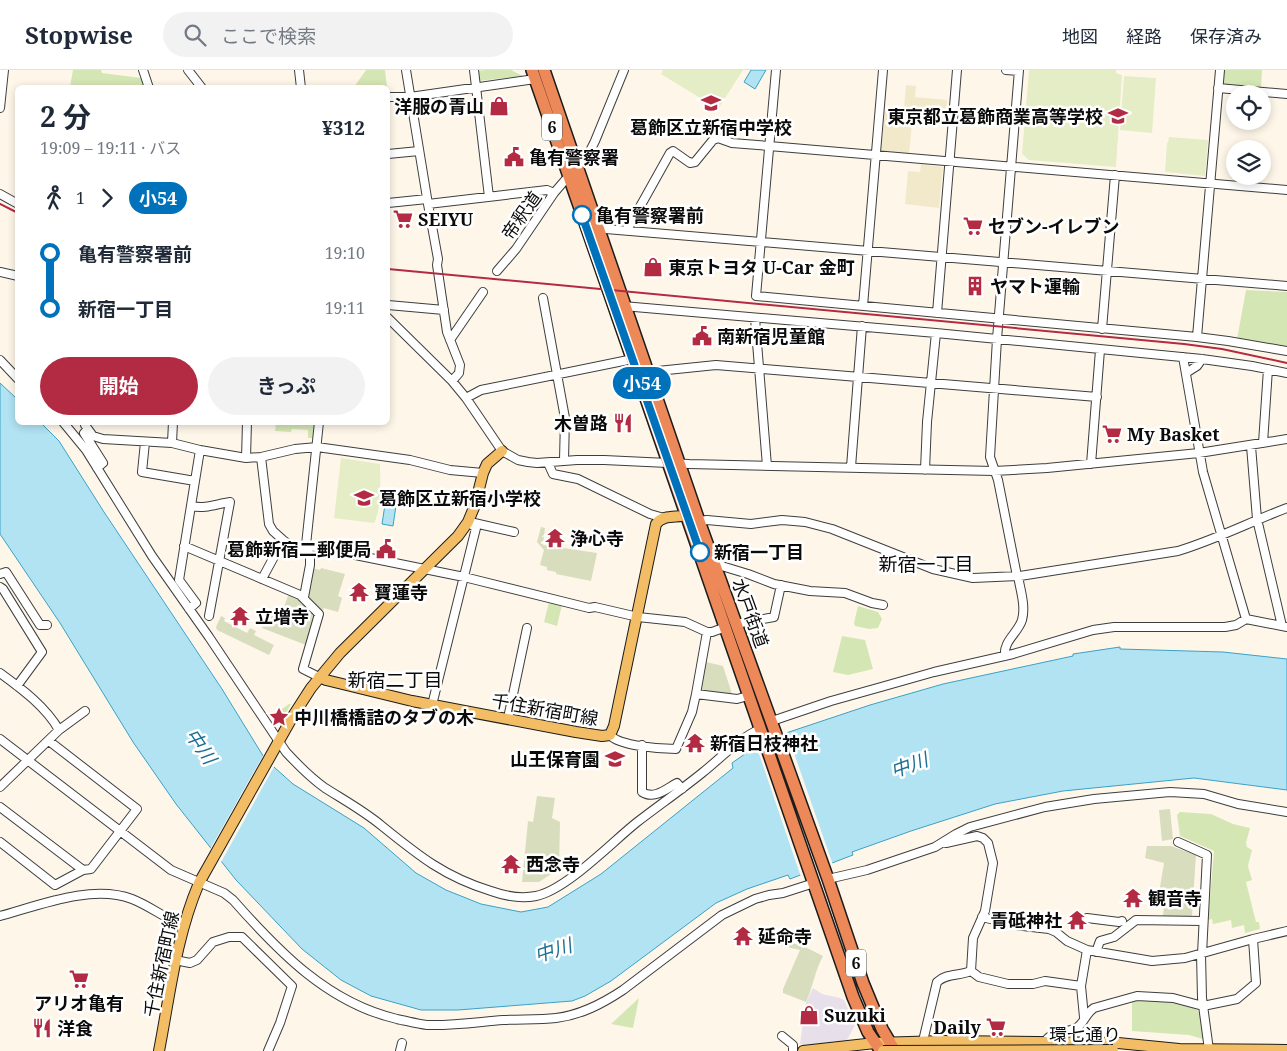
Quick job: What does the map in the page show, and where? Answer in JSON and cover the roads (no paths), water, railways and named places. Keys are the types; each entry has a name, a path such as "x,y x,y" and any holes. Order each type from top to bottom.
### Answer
{"highway":[{"name":"水戸街道","path":"544,70 577,166 593,228 621,310 634,359 674,463 700,521 715,564 748,696 761,734 853,997 884,1048"},
{"name":"水戸街道","path":"533,74 569,176 593,228"},
{"name":"水戸街道","path":"621,310 648,372 687,515 774,726 874,1012 884,1048"}],"main road":[{"name":"千住新宿町線","path":"159,1051 175,960 184,926 199,884 302,701 319,677 340,653 458,536 468,522 475,505 487,464 502,451"},
{"path":"664,518 687,515"},
{"name":"千住新宿町線","path":"319,677 432,704 593,734 610,735 614,726 638,617 656,524 664,518"},
{"path":"938,1051 943,1041"},
{"path":"803,1051 884,1048 943,1041 1118,1044 1179,1049"},
{"name":"環七通り","path":"884,1048 1287,1050"}],"street":[{"path":"0,108 4,70"},
{"path":"143,70 148,85"},
{"path":"188,70 200,85"},
{"path":"299,70 300,85"},
{"path":"406,70 438,258 437,265 447,332 460,365 459,372 452,381"},
{"path":"474,70 489,197"},
{"name":"帝釈道","path":"497,271 516,249 554,193 590,151 624,70"},
{"path":"776,70 756,296 1228,341 1287,351"},
{"path":"863,306 883,70"},
{"path":"937,313 957,70"},
{"path":"1005,656 1006,646 1021,621 1023,613 998,480 990,457 998,319 1019,71 1006,70"},
{"path":"1197,338 1220,70"},
{"path":"390,97 410,97 477,88 533,74"},
{"path":"1218,88 1287,94"},
{"path":"627,230 673,151 690,163 695,162 713,140 718,138 732,143 1287,190"},
{"path":"390,154 419,151"},
{"path":"1102,329 1115,175"},
{"path":"390,203 489,197 547,190 554,193"},
{"path":"0,194 15,202"},
{"path":"593,228 1287,286"},
{"path":"0,272 15,275"},
{"path":"450,340 483,292"},
{"path":"543,298 565,418 564,460"},
{"path":"390,305 444,310"},
{"path":"621,310 862,326 1202,359 1268,368 1287,373"},
{"path":"755,318 767,466"},
{"path":"390,320 452,381 466,398 502,451 518,460 538,463 564,460 604,460 994,471 1091,464 1199,453 1287,439"},
{"path":"851,468 862,326"},
{"path":"925,470 936,333"},
{"path":"1091,464 1100,350"},
{"path":"1183,357 1199,453 1246,619"},
{"path":"466,398 481,390 634,359"},
{"path":"1186,373 1202,359"},
{"path":"0,360 15,376"},
{"path":"648,372 716,365 1096,397"},
{"path":"0,366 15,376"},
{"path":"1263,443 1268,368"},
{"path":"65,425 86,450 152,556 189,609 277,746 316,780 372,818 426,862 452,877 513,896 535,897 555,889 745,738 761,734"},
{"path":"172,443 173,425"},
{"path":"246,458 247,425"},
{"path":"304,597 310,565 307,547 319,425"},
{"path":"87,426 84,433 103,463 97,468"},
{"path":"87,426 93,436 103,439 172,443 246,458 261,457 295,448 317,447 410,460 450,470 483,473"},
{"path":"145,442 142,472 195,481"},
{"path":"774,726 830,701 1005,656 1093,630 1114,627 1225,627 1236,625 1246,619 1284,626 1257,519 1251,446"},
{"path":"189,609 196,603 179,580 200,450"},
{"path":"261,457 269,524 273,531 293,546 464,576 589,608 595,607 638,617 685,622 707,632 731,625 774,617 781,584"},
{"path":"548,463 553,474 578,480 650,514 664,518"},
{"path":"192,506 203,509 230,502 208,616"},
{"path":"700,521 751,524 782,520 805,522 832,529 933,569 956,576 973,578 1017,576 1161,554 1192,547 1287,508"},
{"path":"468,522 514,532"},
{"path":"432,704 476,528 468,522"},
{"path":"262,578 283,540"},
{"path":"184,546 304,597 319,614 303,669 319,677"},
{"path":"715,564 772,583 810,591 845,593 883,605"},
{"path":"0,574 6,572 40,625 47,625"},
{"path":"0,587 42,652 17,686"},
{"path":"508,718 527,628"},
{"path":"610,735 614,740 676,749 692,712 707,632"},
{"path":"0,673 29,695 60,730"},
{"path":"696,694 737,699 748,696"},
{"path":"0,787 60,730 85,711"},
{"path":"0,739 171,870 233,900 291,960 318,983 339,997 366,1010 425,1025 556,1018 595,1007 623,990 722,915 755,899 784,893 813,880"},
{"path":"0,842 54,885 83,870 91,869 137,809 49,741"},
{"path":"642,745 642,792 647,796 658,794 677,783 682,789"},
{"path":"826,875 867,870 935,848 970,827 1017,814 1094,799 1170,792 1204,794 1238,804 1287,812"},
{"path":"0,807 83,870"},
{"path":"942,844 977,836 988,843 993,863 989,892 982,917 972,938 971,971"},
{"path":"1178,842 1207,855 1202,954 1208,1050"},
{"path":"0,916 84,894 105,893 132,899 184,926"},
{"path":"982,917 1015,925 1049,929 1067,941 1087,950 1152,961 1168,961 1202,954 1287,931"},
{"path":"1087,918 1122,921"},
{"path":"1096,952 1100,941 1114,936 1136,920 1203,921"},
{"path":"175,960 190,963 197,960 213,942 242,937 278,970 292,986 280,1023 268,1051"},
{"path":"1045,1042 1052,1034 1074,1029 1080,1025 1088,1012 1094,1008 1137,996 1173,998 1204,1006 1237,999 1256,983 1253,939"},
{"path":"1084,1017 1081,986 1087,950"},
{"path":"971,971 978,977 1008,984 1033,984 1044,981 1081,986"},
{"path":"923,1042 937,982 942,977 971,971"},
{"path":"782,1036 793,1045 793,1051"}],"water":[{"path":"751,70 766,70 755,89 744,82"},
{"name":"中川","path":"0,383 15,397 15,425 43,425 59,441 222,689 265,759 293,784 364,828 416,873 446,890 481,904 521,912 548,907 601,874 733,768 732,763 752,749 789,732 870,705 943,684 1073,656 1073,654 1120,647 1120,649 1223,652 1287,659 1287,790 1194,778 1063,791 995,804 852,852 853,855 790,879 788,875 747,889 716,903 611,981 572,1001 458,1010 421,1010 371,996 341,980 302,949 236,880 176,804 133,742 60,623 0,534"},
{"path":"386,498 397,499 393,526 382,524"}],"railway":[{"path":"0,204 15,212"},
{"path":"390,269 1184,344 1222,349 1287,363"}],"place":[{"name":"葛飾区立新宿中学校","path":"711,103"},
{"name":"洋服の青山","path":"499,106"},
{"name":"東京都立葛飾商業高等学校","path":"1118,116"},
{"name":"亀有警察署","path":"514,157"},
{"name":"亀有警察署前","path":"582,215"},
{"name":"SEIYU","path":"403,219"},
{"name":"セブン-イレブン","path":"973,226"},
{"name":"東京トヨタ U-Car 金町","path":"653,267"},
{"name":"ヤマト運輸","path":"975,286"},
{"name":"南新宿児童館","path":"702,336"},
{"name":"木曽路","path":"623,423"},
{"name":"My Basket","path":"1112,434"},
{"name":"葛飾区立新宿小学校","path":"364,498"},
{"name":"浄心寺","path":"555,538"},
{"name":"葛飾新宿二郵便局","path":"386,549"},
{"name":"新宿一丁目","path":"700,552"},
{"name":"寶蓮寺","path":"359,592"},
{"name":"立増寺","path":"240,616"},
{"name":"中川橋橋詰のタブの木","path":"279,717"},
{"name":"新宿日枝神社","path":"695,743"},
{"name":"山王保育園","path":"615,759"},
{"name":"西念寺","path":"511,864"},
{"name":"観音寺","path":"1133,898"},
{"name":"青砥神社","path":"1077,920"},
{"name":"延命寺","path":"743,936"},
{"name":"アリオ亀有","path":"79,979"},
{"name":"Suzuki","path":"809,1015"},
{"name":"Daily","path":"996,1027"},
{"name":"洋食","path":"42,1028"}],"district":[{"name":"新宿一丁目","path":"926,564"},
{"name":"新宿二丁目","path":"395,680"}]}
